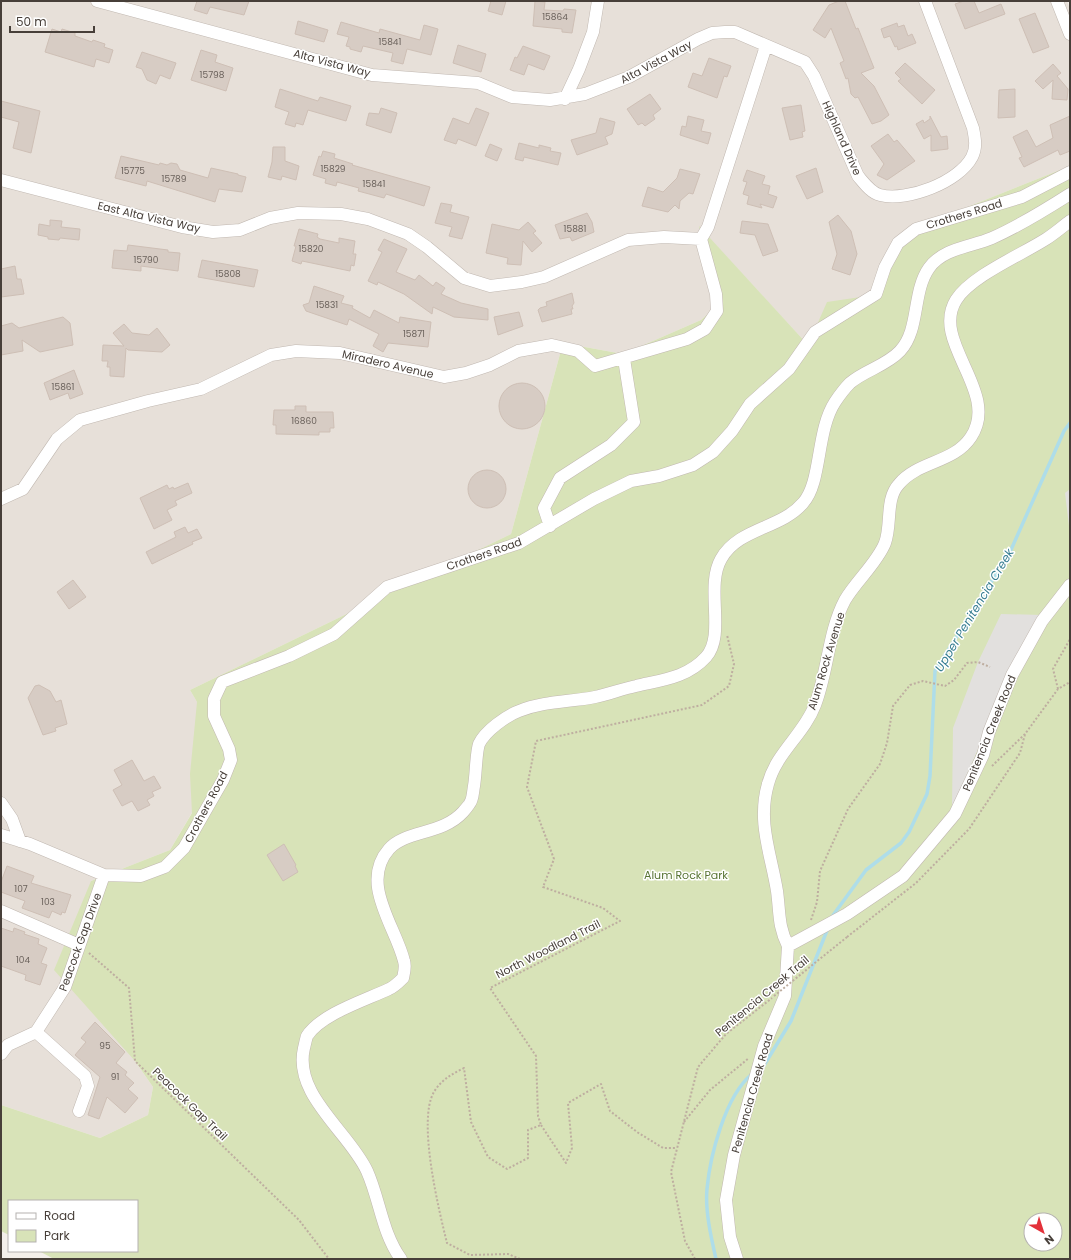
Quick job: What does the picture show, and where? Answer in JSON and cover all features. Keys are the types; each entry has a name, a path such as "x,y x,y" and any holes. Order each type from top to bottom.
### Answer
{"street":[{"name":"Alta Vista Way","path":"97,1 372,74 478,83 512,97 550,100 565,99 585,94 629,77 712,33 735,32 766,46"},
{"path":"565,99 579,69 593,32 598,1"},
{"name":"Highland Drive","path":"766,46 805,62 814,76 858,176 867,187 879,195 894,197 913,195 947,181 964,170 973,156 976,143 973,128 924,1"},
{"path":"1057,1 1070,34"},
{"path":"550,526 544,508 560,478 611,445 634,422 624,359 687,339 705,329 716,311 716,294 701,239 708,227 766,46"},
{"name":"Crothers Road","path":"1,835 20,841 104,875 141,876 165,867 184,848 223,780 231,760 229,749 214,716 214,699 222,682 289,656 334,634 387,587 519,543 594,499 630,481 659,476 693,465 713,452 732,431 750,404 789,369 815,332 876,294 885,267 898,243 916,229 1022,197 1070,172"},
{"name":"East Alta Vista Way","path":"1,180 182,227 213,232 240,230 270,218 298,212 340,214 368,219 408,234 427,247 464,278 490,286 522,282 544,277 628,240 664,236 701,239"},
{"path":"401,1259 395,1251 384,1223 377,1196 367,1170 318,1103 306,1081 302,1059 307,1036 327,1018 390,989 403,978 405,964 384,911 378,886 380,865 390,848 405,838 433,830 455,821 470,804 479,745 493,726 519,711 554,702 594,697 676,677 694,669 709,655 716,628 714,580 720,560 728,549 744,536 788,516 804,503 813,484 821,437 833,404 850,383 886,363 902,349 913,324 920,283 930,266 947,253 992,238 1070,194"},
{"name":"Alum Rock Avenue","path":"788,946 781,932 777,892 763,824 768,784 779,758 804,725 814,707 823,681 835,627 845,601 884,544 888,531 892,497 898,484 914,471 946,458 963,447 972,436 977,423 978,409 974,389 950,332 950,312 956,299 970,284 1047,238 1070,221"},
{"name":"Miradero Avenue","path":"1,499 23,489 57,439 80,420 148,401 201,389 271,355 296,351 340,353 444,377 466,373 490,365 518,351 552,345 578,351 595,366 624,359"},
{"name":"Penitencia Creek Road","path":"737,1259 730,1237 726,1200 734,1155 748,1111 764,1046 785,996 788,946 811,927 847,914 903,876 955,814 983,754 989,732 1012,675 1042,621 1070,585"},
{"path":"1,803 12,819 20,841"},
{"name":"Peacock Gap Drive","path":"36,1032 65,987 104,875"},
{"path":"1,911 79,945"},
{"path":"1,1054 8,1045 36,1032 85,1076 88,1086 79,1111"}],"path":[{"name":"North Woodland Trail","path":"541,1126 538,1116 536,1056 490,988 620,921 603,908 543,887 554,859 527,786 536,741 702,705 729,686 734,664 727,630"},
{"path":"1058,689 1053,669 1070,639"},
{"path":"811,927 817,902 820,870 848,809 880,764 887,743 893,706 910,685 924,681 945,686 954,680 967,663 978,662 990,667"},
{"path":"989,768 1025,734 1058,689 1070,682"},
{"name":"Penitencia Creek Trail","path":"695,1259 685,1241 671,1172 698,1067 726,1034 847,937"},
{"name":"Peacock Gap Trail","path":"79,945 129,988 135,1061 299,1220 329,1259"},
{"path":"683,1122 710,1090 764,1046"},
{"path":"520,1259 508,1254 470,1255 447,1243 433,1184 427,1116 433,1093 448,1076 464,1068 471,1122 488,1157 507,1169 528,1158 528,1130 541,1126 566,1163 572,1148 568,1102 601,1084 610,1112 637,1132 663,1148 676,1148"}],"shaded area":[{"path":"1,1 1067,1 1070,9 1070,166 925,224 874,295 808,345 699,227 712,310 701,320 623,354 563,343 511,534 190,690 227,753 170,850 91,881 135,1061 153,1087 148,1115 100,1138 1,1105"},
{"path":"1070,489 1070,534 1065,493"},
{"path":"1001,614 1042,615 1001,697 952,808 953,728 978,662"}],"green space":[{"name":"Alum Rock Park","path":"1070,166 1070,1259 54,1259 41,1252 138,1252 138,1200 8,1200 8,1234 1,1231 1,1105 100,1138 148,1115 153,1087 135,1061 54,970 91,881 170,850 192,813 190,774 197,702 190,690 511,534 563,343 623,354 701,320 712,310 711,293 699,226 808,345 827,302 874,295 896,242 925,224"}],"building":[{"path":"197,1 249,1 244,15 210,7 207,14 194,10"},
{"path":"491,1 506,1 502,15 488,11"},
{"path":"535,1 545,2 544,10 576,10 572,33 562,32 562,29 533,26"},
{"path":"839,1 845,1 856,29 858,28 874,68 861,73 874,86 889,115 881,121 872,124 858,97 855,98 851,94 848,78 846,79 840,63 844,61 831,28 825,38 813,30 829,5"},
{"path":"964,1 974,1 979,13 1001,4 1005,14 965,29 955,4"},
{"path":"1035,13 1049,47 1033,53 1019,19"},
{"path":"298,21 328,30 324,42 295,34"},
{"path":"341,22 379,33 380,29 420,40 424,25 438,29 431,55 407,49 403,64 391,61 393,53 363,46 361,52 350,49 350,47 346,46 349,37 337,34"},
{"path":"897,23 898,27 904,25 908,36 912,34 916,43 898,50 890,36 884,38 881,29"},
{"path":"52,29 61,32 62,29 75,33 75,36 92,42 93,40 105,44 104,47 113,50 109,63 96,59 94,67 45,52"},
{"path":"458,45 486,54 481,72 453,63"},
{"path":"523,46 550,56 544,70 528,64 524,75 510,70 515,57 517,58"},
{"path":"201,50 217,55 215,62 233,68 226,91 191,80"},
{"path":"142,52 176,63 170,79 160,75 156,84 147,80 142,69 136,67"},
{"path":"709,58 731,66 727,77 724,76 717,98 688,87 693,73 702,76"},
{"path":"905,63 935,90 922,104 898,81 901,79 895,73"},
{"path":"1053,64 1061,73 1057,76 1068,89 1067,100 1052,99 1053,80 1043,89 1035,81"},
{"path":"280,89 318,101 320,97 351,106 346,121 308,110 303,125 296,123 295,127 285,124 289,112 275,107"},
{"path":"1015,89 1015,117 998,118 999,90"},
{"path":"650,94 661,109 653,115 655,119 645,126 642,123 638,125 627,109"},
{"path":"1,101 40,111 31,153 13,148 19,122 1,117"},
{"path":"801,105 805,131 802,132 803,137 790,140 782,108"},
{"path":"381,108 397,113 391,133 366,125 369,113 379,114"},
{"path":"476,108 489,113 476,146 458,139 456,144 444,140 453,118 469,124"},
{"path":"688,116 704,120 701,131 711,133 708,144 680,135 682,126 686,127"},
{"path":"930,116 941,137 947,136 948,149 931,151 931,135 924,139 916,124 923,120 924,123 930,119"},
{"path":"1070,116 1070,151 1060,155 1058,150 1024,167 1019,158 1022,157 1013,137 1027,130 1036,147 1053,138 1050,125"},
{"path":"600,118 615,122 612,134 605,137 608,144 577,155 571,140 596,133"},
{"path":"888,134 894,142 897,140 915,161 887,180 877,175 884,164 871,146"},
{"path":"519,143 539,148 539,145 551,148 550,151 561,153 558,165 524,157 523,161 515,159"},
{"path":"490,144 502,149 497,161 485,156"},
{"path":"273,147 285,147 285,161 299,166 296,180 282,176 281,180 268,177 272,162"},
{"path":"323,151 335,154 334,158 353,164 352,165 430,187 424,206 386,194 384,198 358,191 359,188 337,182 336,186 325,183 326,179 313,175 319,156 321,157"},
{"path":"121,156 159,165 160,163 167,165 171,163 177,164 180,170 208,178 211,168 246,177 242,192 219,189 215,202 147,181 146,186 115,178"},
{"path":"816,168 823,192 807,199 796,176"},
{"path":"680,169 700,174 693,194 689,193 680,201 679,209 675,205 668,212 642,206 648,187 663,192 677,178"},
{"path":"747,170 765,176 762,184 770,186 768,194 777,197 773,208 760,204 762,208 747,204 749,196 743,194 747,182 743,181"},
{"path":"441,203 452,205 450,212 469,217 462,239 449,236 452,227 435,223"},
{"path":"587,213 592,222 594,232 572,241 570,237 560,239 555,225"},
{"path":"838,215 851,231 857,254 850,275 832,269 837,254 829,222"},
{"path":"50,220 62,221 61,227 80,229 79,240 60,238 59,240 48,239 48,237 38,235 39,224 50,226"},
{"path":"742,221 768,224 778,251 763,256 755,235 740,233"},
{"path":"528,222 536,231 533,233 542,243 532,252 523,241 521,265 507,264 508,258 486,253 492,224 519,230"},
{"path":"299,229 318,234 317,237 320,239 339,243 339,238 355,241 353,254 356,254 354,266 351,265 350,271 302,261 301,264 292,261 296,246 294,246"},
{"path":"384,239 407,249 396,272 415,280 419,275 433,286 436,282 445,288 441,294 461,303 488,309 488,320 454,317 433,307 432,314 404,294 378,282 377,285 368,281 382,252 378,250"},
{"path":"128,245 180,253 178,271 141,266 141,271 112,268 114,250 127,251"},
{"path":"202,260 258,270 254,287 198,277"},
{"path":"15,266 17,279 21,279 24,294 1,297 1,269"},
{"path":"314,286 344,296 341,303 353,306 352,308 370,318 374,310 399,323 400,317 431,322 428,347 388,343 383,352 373,346 379,334 349,319 347,325 306,311 303,305 309,303"},
{"path":"572,293 574,303 572,306 573,309 571,309 572,314 542,322 538,310 547,306 546,302"},
{"path":"519,312 523,326 498,335 494,317"},
{"path":"63,317 70,323 73,345 40,352 22,340 23,351 1,355 1,326 12,323 19,328"},
{"path":"124,324 132,333 149,335 157,328 170,345 162,352 128,350 126,348 124,377 110,376 110,367 107,367 108,361 102,361 103,345 124,346 113,333"},
{"path":"74,370 83,394 70,399 68,393 50,400 44,383"},
{"path":"522,383 535,387 541,393 545,406 541,419 535,425 522,429 509,425 503,419 499,406 503,393 509,387"},
{"path":"295,406 306,406 306,412 333,412 334,428 330,428 330,432 319,432 319,435 276,434 276,425 273,425 274,410 295,410"},
{"path":"487,470 497,473 503,479 506,489 503,499 497,505 487,508 477,505 471,499 468,489 471,479 477,473"},
{"path":"188,483 192,493 175,501 177,505 167,510 172,520 154,529 140,498 167,485 169,489 173,487 174,489"},
{"path":"185,527 188,533 197,529 202,538 152,564 146,552 176,537 174,532"},
{"path":"73,580 86,597 69,609 57,592"},
{"path":"39,685 50,691 56,702 61,700 67,724 55,728 56,731 43,735 28,698 35,686"},
{"path":"132,760 144,781 154,776 161,788 152,792 154,796 147,800 150,805 138,811 132,801 122,806 113,790 122,785 114,770"},
{"path":"284,844 296,865 295,866 298,872 283,881 267,855"},
{"path":"7,866 34,876 31,883 71,895 65,913 62,912 61,915 52,911 49,918 22,908 25,901 1,892 1,882"},
{"path":"1,928 13,932 14,928 25,932 24,934 39,939 38,944 47,948 41,963 47,965 40,985 25,980 26,975 1,966"},
{"path":"95,1022 125,1052 116,1063 127,1072 125,1075 134,1083 128,1089 138,1098 125,1113 107,1097 99,1119 88,1115 100,1077 75,1055 86,1042 81,1038"}],"waterway":[{"name":"Upper Penitencia Creek","path":"831,918 866,870 901,843 909,832 927,794 930,776 935,671 1010,552 1064,431 1070,423"},
{"name":"Upper Penitencia Creek","path":"763,1067 791,1021 828,928"},
{"name":"Upper Penitencia Creek","path":"716,1259 710,1233 707,1206 707,1189 715,1144 720,1127 734,1097 742,1084 752,1074"}]}
